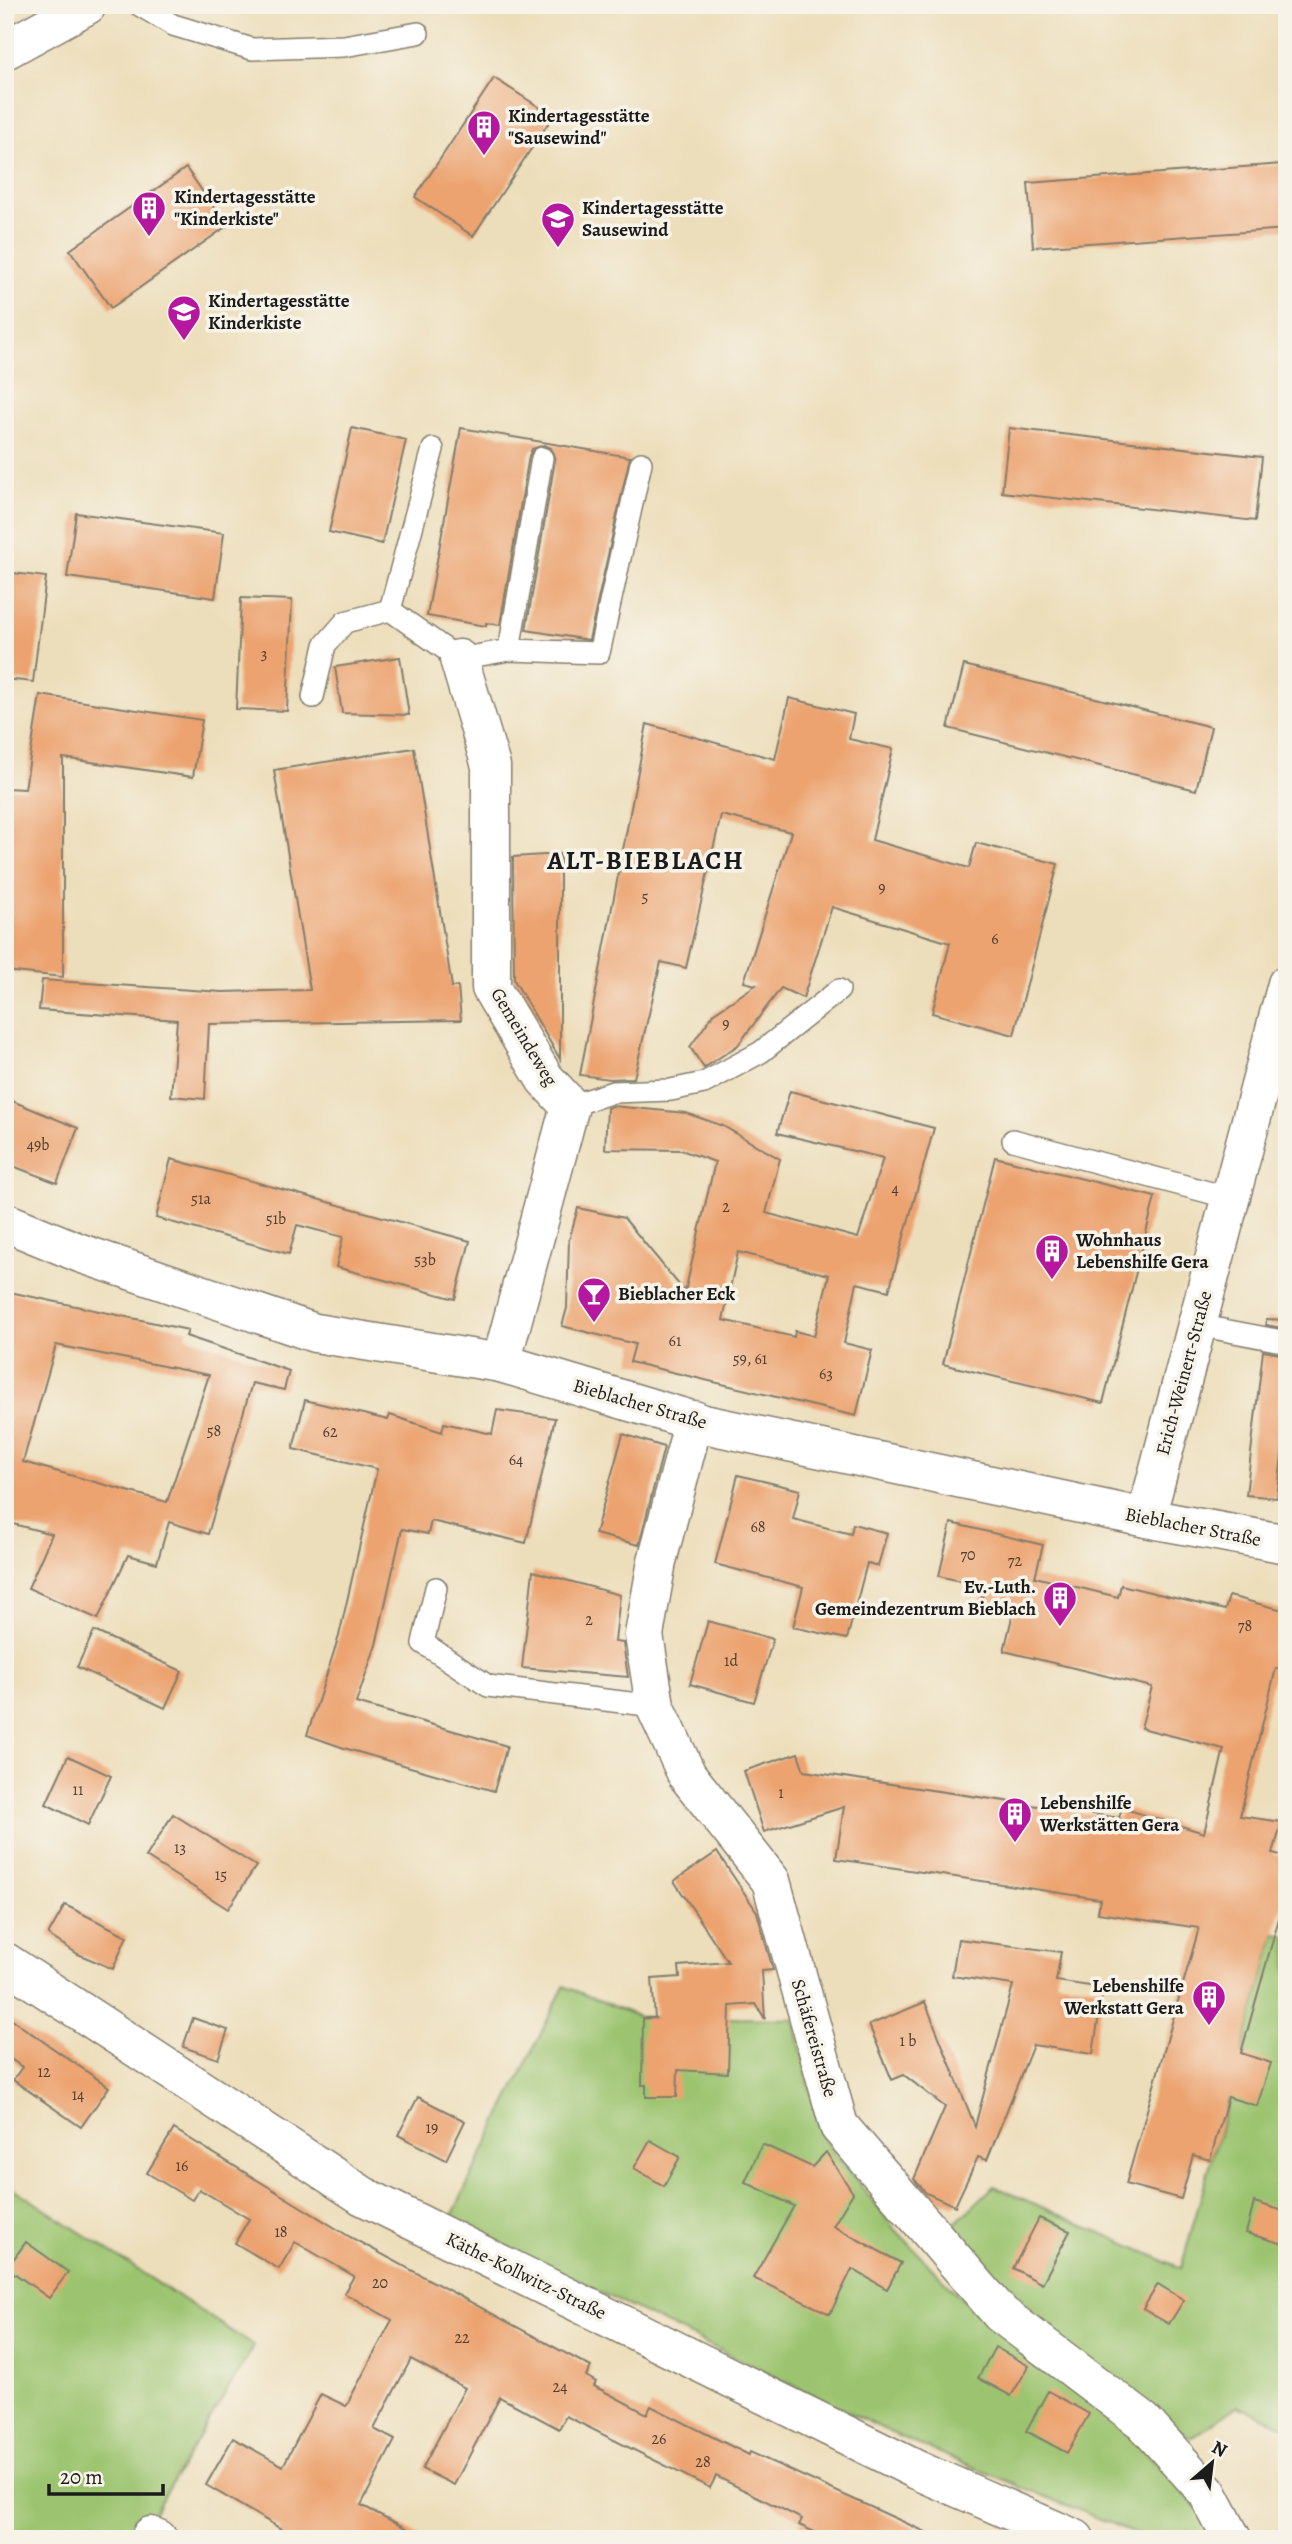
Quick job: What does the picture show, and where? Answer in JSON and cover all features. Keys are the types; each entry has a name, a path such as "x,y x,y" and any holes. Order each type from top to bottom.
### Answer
{"street":[{"path":"5,51 87,5"},
{"name":"Gemeindeweg","path":"459,659 491,766 491,988 545,1079 570,1106 501,1363"},
{"name":"Erich-Weinert-Straße","path":"1146,1518 1287,984"},
{"name":"Bieblacher Straße","path":"5,1222 80,1253 316,1333 501,1363 694,1420 1146,1518 1287,1544"},
{"name":"Schäfereistraße","path":"694,1420 657,1561 644,1636 655,1706 688,1775 771,1881 839,2126 1001,2314 1143,2421 1207,2492 1232,2539"},
{"name":"Käthe-Kollwitz-Straße","path":"5,1962 363,2196 917,2470 1075,2539"}],"lane":[{"path":"139,5 173,25 252,49 344,46 418,33"},
{"path":"390,610 432,449"},
{"path":"509,650 542,458"},
{"path":"390,610 459,659 509,650 599,653 641,463"},
{"path":"313,697 325,645 345,622 390,610"},
{"path":"570,1106 613,1092 671,1090 704,1083 761,1052 839,990"},
{"path":"1013,1140 1230,1198"},
{"path":"1196,1325 1287,1342"},
{"path":"436,1588 422,1643 488,1686 655,1706"}],"green space":[{"path":"1275,1934 1287,1936 1287,2427 1237,2406 1191,2438 1012,2306 947,2231 994,2186 1181,2268"},
{"path":"564,1986 639,2017 794,2019 821,2136 894,2228 968,2305 1115,2422 1170,2476 1207,2519 1211,2539 1149,2539 900,2437 450,2220"},
{"path":"5,2183 254,2346 138,2539 5,2539"}],"building":[{"name":"Kindertagesstätte \"Sausewind\"","path":"494,78 553,116 473,236 415,197"},
{"path":"1283,164 1287,229 1033,247 1028,183"},
{"name":"Kindertagesstätte \"Kinderkiste\"","path":"186,168 227,226 111,308 70,250"},
{"path":"352,428 406,440 382,544 329,532"},
{"path":"461,428 630,457 589,640 526,630 555,460 551,448 544,445 532,449 529,456 500,625 486,623 486,626 427,616"},
{"path":"1009,428 1262,457 1255,521 1002,492"},
{"path":"76,513 224,533 215,598 67,577"},
{"path":"5,572 46,577 33,682 5,679"},
{"path":"241,598 292,600 287,711 236,709"},
{"path":"400,657 409,715 342,713 335,667"},
{"path":"964,665 1211,727 1196,790 948,728"},
{"path":"40,695 202,720 193,777 63,758 63,977 5,971 5,788 25,789"},
{"path":"789,698 854,714 849,739 893,749 872,840 969,868 976,843 1058,864 1014,1035 932,1013 950,943 832,907 803,998 781,988 738,1045 704,1068 690,1047 714,1013 756,985 744,982 791,832 721,815 686,968 661,962 634,1078 610,1079 580,1075 647,724 775,759"},
{"path":"414,748 452,987 458,987 461,1020 209,1024 205,1099 171,1096 177,1020 39,1010 42,980 222,992 310,990 274,770"},
{"path":"560,854 560,1059 514,980 513,857"},
{"path":"790,1091 934,1128 889,1291 857,1283 844,1343 872,1350 856,1416 630,1362 635,1344 562,1326 567,1308 569,1240 578,1208 624,1218 685,1292 715,1162 681,1150 605,1149 607,1108 613,1106 686,1113 723,1126 780,1159 766,1213 858,1238 883,1158 777,1133","holes":["738,1252 829,1275 814,1336 795,1331 794,1337 723,1320"]},
{"path":"5,1098 78,1128 57,1183 5,1163"},
{"name":"Wohnhaus Lebenshilfe Gera","path":"995,1157 1155,1197 1103,1403 943,1364"},
{"path":"171,1159 470,1241 455,1299 336,1267 343,1237 297,1225 289,1254 156,1218"},
{"path":"5,1291 188,1330 186,1336 289,1371 284,1390 252,1383 208,1534 169,1522 157,1563 128,1555 98,1619 28,1588 52,1534 5,1522 9,1493 5,1493","holes":["56,1345 209,1375 167,1502 23,1462"]},
{"path":"1266,1319 1287,1320 1287,1329 1266,1325"},
{"path":"1263,1351 1287,1355 1287,1413 1277,1498 1246,1495"},
{"path":"305,1400 388,1420 390,1415 442,1432 444,1423 492,1434 497,1410 555,1418 526,1543 431,1521 428,1534 402,1529 376,1645 356,1703 507,1746 494,1791 307,1735 339,1636 377,1469 293,1449"},
{"path":"623,1434 664,1447 639,1545 595,1534"},
{"path":"738,1475 800,1490 793,1519 851,1534 853,1524 887,1533 878,1566 867,1563 847,1639 793,1627 803,1587 715,1564"},
{"path":"951,1523 1043,1545 1035,1577 1118,1597 1121,1585 1225,1610 1229,1596 1287,1611 1287,1671 1276,1668 1240,1816 1282,1822 1273,1853 1287,1857 1287,1890 1241,2053 1271,2063 1257,2106 1228,2097 1210,2160 1193,2155 1181,2199 1126,2184 1199,1928 1098,1913 1100,1899 836,1859 844,1807 764,1832 744,1771 798,1753 804,1771 1119,1818 1122,1808 1204,1833 1224,1749 1141,1728 1152,1687 1004,1651 1013,1613 980,1605 985,1587 939,1576"},
{"path":"533,1571 620,1595 615,1642 623,1643 628,1677 522,1668"},
{"path":"708,1621 773,1639 754,1702 690,1684"},
{"path":"94,1631 182,1671 165,1708 77,1667"},
{"path":"68,1756 111,1776 88,1825 46,1804"},
{"path":"173,1814 256,1866 228,1909 146,1857"},
{"path":"717,1852 757,1912 773,1970 762,1971 765,2019 756,2004 730,2006 728,2073 678,2070 677,2097 646,2097 646,2085 642,2085 643,2018 655,2018 652,1979 680,1977 679,1966 728,1962 674,1881"},
{"path":"65,1905 127,1936 113,1969 78,1954 48,1935"},
{"path":"958,1939 1061,1952 1056,1981 1103,1988 1093,2054 1033,2045 987,2160 978,2157 955,2206 926,2193 914,2179 945,2107 904,2075 892,2080 869,2025 925,2002 975,2126 1013,1985 952,1976"},
{"path":"5,2015 109,2087 81,2127 13,2080 22,2067 5,2055"},
{"path":"193,2018 228,2030 218,2059 183,2047"},
{"path":"418,2097 465,2121 446,2160 398,2135"},
{"path":"174,2129 350,2237 591,2367 586,2376 596,2382 594,2386 647,2414 651,2406 749,2455 750,2452 941,2539 830,2539 799,2525 802,2519 716,2476 710,2488 566,2416 559,2429 500,2397 454,2485 422,2469 465,2388 411,2359 374,2429 395,2440 361,2505 427,2539 276,2539 281,2529 206,2485 233,2438 283,2466 321,2394 346,2406 392,2320 344,2293 354,2276 295,2242 279,2269 235,2243 249,2219 199,2189 192,2200 147,2173"},
{"path":"650,2140 680,2157 664,2186 634,2168"},
{"path":"762,2144 812,2167 826,2152 853,2193 833,2226 901,2263 887,2289 852,2269 830,2314 753,2278 794,2206 745,2182"},
{"path":"1254,2202 1287,2212 1287,2245 1246,2233"},
{"path":"1039,2218 1070,2231 1042,2284 1013,2268"},
{"path":"26,2242 68,2272 49,2298 7,2268"},
{"path":"1158,2284 1184,2300 1169,2324 1143,2309"},
{"path":"995,2347 1029,2366 1011,2396 978,2378"},
{"path":"1048,2391 1089,2414 1067,2453 1026,2431"}],"place":[{"name":"Kindertagesstätte \"Sausewind\"","path":"484,157"},
{"name":"Kindertagesstätte \"Kinderkiste\"","path":"149,238"},
{"name":"Kindertagesstätte Sausewind","path":"558,249"},
{"name":"Kindertagesstätte Kinderkiste","path":"184,342"},
{"name":"Wohnhaus Lebenshilfe Gera","path":"1052,1281"},
{"name":"Bieblacher Eck","path":"594,1324"},
{"name":"Ev.-Luth. Gemeindezentrum Bieblach","path":"1060,1628"},
{"name":"Lebenshilfe Werkstätten Gera","path":"1015,1844"},
{"name":"Lebenshilfe Werkstatt Gera","path":"1209,2027"}],"district":[{"name":"ALT-BIEBLACH","path":"646,860"}]}
